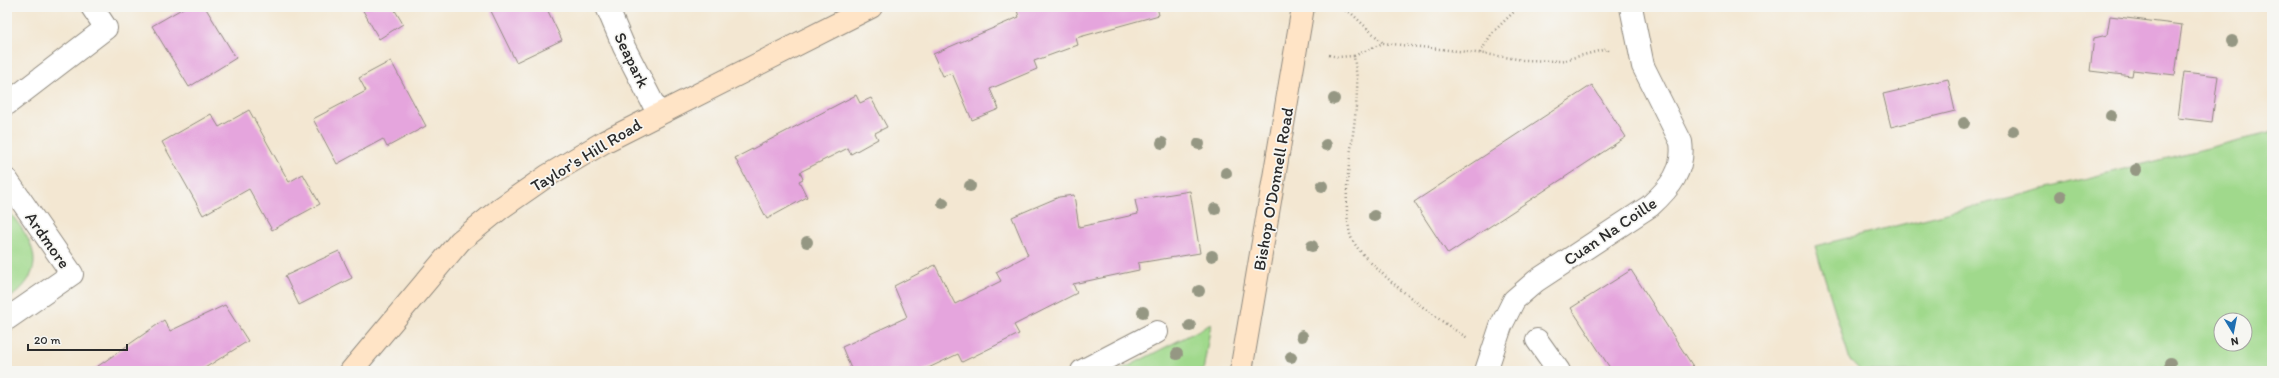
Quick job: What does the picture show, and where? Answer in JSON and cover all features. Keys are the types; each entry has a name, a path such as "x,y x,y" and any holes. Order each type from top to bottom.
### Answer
{"main road":[{"name":"Taylor's Hill Road","path":"351,371 460,241 501,208 547,176 658,113 871,7"},
{"name":"Bishop O'Donnell Road","path":"1241,371 1303,7"}],"street":[{"path":"7,104 106,28 92,7"},
{"name":"Seapark","path":"607,7 624,47 658,113"},
{"name":"Cuan Na Coille","path":"1486,371 1507,313 1514,300 1527,288 1650,206 1666,190 1677,175 1683,153 1681,142 1643,66 1631,7"},
{"name":"Ardmore","path":"7,180 72,274 7,319"},
{"path":"1082,371 1157,332"},
{"path":"1537,340 1559,371"}],"path":[{"path":"1338,7 1351,13 1383,43"},
{"path":"1480,53 1492,33 1519,7"},
{"path":"1329,55 1338,57 1354,56 1383,43 1480,53 1523,60 1560,61 1607,49 1612,58"},
{"path":"1354,56 1357,88 1346,200 1350,236 1365,257 1412,300 1449,328 1483,346 1494,349"}],"green space":[{"path":"2272,132 2272,371 1861,371 1850,360 1815,246"},
{"path":"7,209 25,233 34,256 33,267 29,278 21,289 7,300"},
{"path":"1211,324 1203,371 1119,371"}],"building":[{"path":"185,7 205,7 236,58 189,87 152,26"},
{"path":"361,7 393,7 403,24 379,39"},
{"path":"489,7 546,7 562,40 516,62"},
{"path":"1016,7 1157,7 1159,15 1076,38 1078,45 1034,61 1037,69 990,89 999,109 972,120 952,73 943,76 933,54 1019,17"},
{"path":"2110,16 2182,25 2175,75 2133,70 2132,76 2090,71 2094,38 2107,35"},
{"path":"391,61 426,126 387,147 383,139 337,164 313,119 366,91 359,78"},
{"path":"2184,72 2218,76 2212,122 2178,118"},
{"path":"1948,79 1955,111 1891,127 1883,94"},
{"path":"1592,85 1626,137 1448,254 1414,202"},
{"path":"856,95 860,103 871,98 887,127 875,133 878,139 851,154 848,148 800,172 803,179 799,181 807,197 767,219 735,158"},
{"path":"249,110 289,182 303,174 320,204 272,230 249,189 203,215 162,142 211,114 219,127"},
{"path":"1190,191 1200,253 1138,263 1139,270 1073,284 1077,293 1014,325 1019,334 962,362 958,354 922,371 852,371 842,347 907,317 894,286 935,265 955,304 1001,281 996,272 1028,255 1012,217 1059,197 1074,195 1079,227 1138,214 1135,200"},
{"path":"339,251 352,278 299,305 285,276"},
{"path":"1631,270 1696,371 1612,371 1571,308"},
{"path":"225,305 248,341 200,371 91,371 164,320 170,331"}]}
